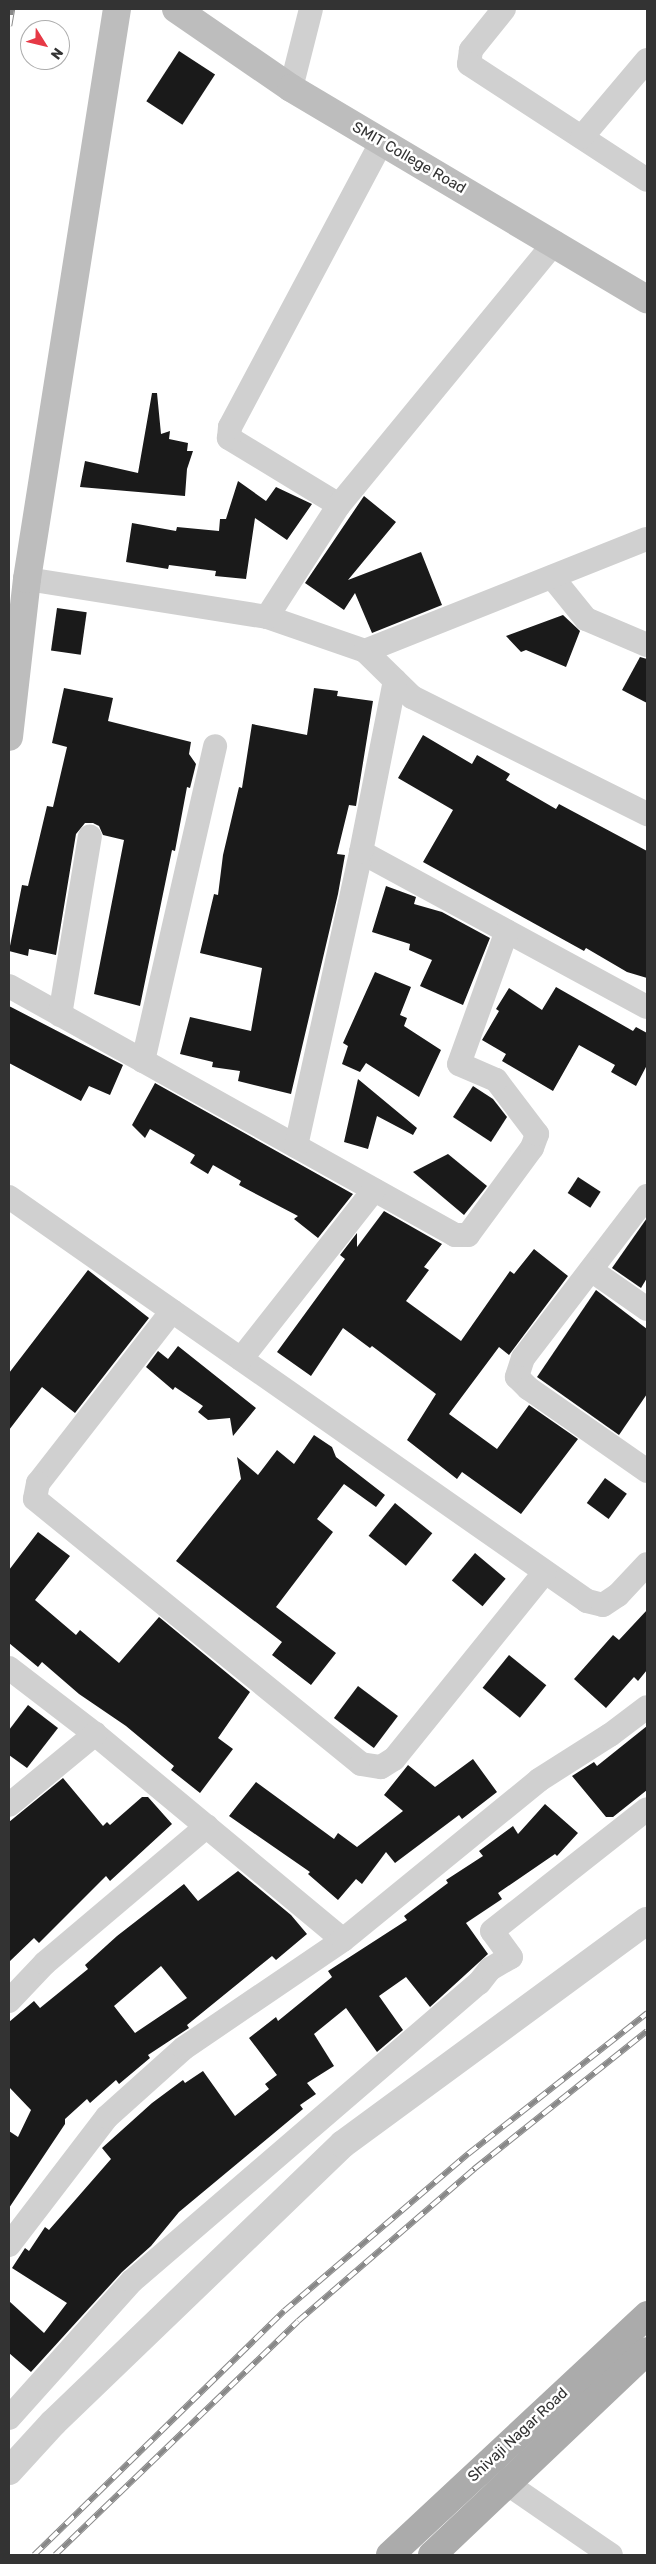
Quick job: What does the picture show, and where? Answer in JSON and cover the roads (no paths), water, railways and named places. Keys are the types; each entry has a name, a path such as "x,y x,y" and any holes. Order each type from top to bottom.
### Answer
{"main road":[{"path":"9,737 27,579 117,9"},
{"name":"SMIT College Road","path":"176,9 291,88 381,143 645,293"},
{"name":"Shivaji Nagar Road","path":"390,2555 647,2316"},
{"name":"Shivaji Nagar Road","path":"432,2555 647,2351"}],"street":[{"path":"291,88 311,9"},
{"path":"504,9 471,50 469,64 647,180"},
{"path":"582,137 647,60"},
{"path":"339,505 229,438 230,426 381,143"},
{"path":"267,617 339,505 556,242"},
{"path":"365,651 647,539"},
{"path":"552,577 586,619 647,645"},
{"path":"27,579 267,617 365,651 412,697 647,814"},
{"path":"296,1146 361,852 395,680"},
{"path":"143,1061 215,746"},
{"path":"60,1015 90,836"},
{"path":"361,852 647,1007"},
{"path":"9,986 455,1235 468,1235 532,1148 537,1134 496,1080 460,1064 507,931"},
{"path":"241,1359 374,1190"},
{"path":"647,1196 523,1358 517,1377 528,1388 647,1471"},
{"path":"9,1197 587,1601 603,1606 618,1595 647,1564"},
{"path":"590,1270 647,1309"},
{"path":"172,1311 38,1483 35,1499 361,1764 381,1767 394,1758 545,1572"},
{"path":"9,1668 94,1734 344,1940"},
{"path":"9,2245 107,2117 184,2048 344,1940 539,1780 610,1735 647,1707"},
{"path":"9,1805 94,1734"},
{"path":"9,2418 132,2281 479,1983 490,1968 511,1956 492,1931 647,1809"},
{"path":"9,2001 45,1963 207,1826"},
{"path":"9,2470 53,2423 343,2144 647,1921"},
{"path":"484,2467 611,2555"}],"railway":[{"path":"9,26 12,9"},
{"path":"34,2555 284,2311 468,2154 647,2013"},
{"path":"55,2555 298,2321 474,2169 647,2031"}]}
